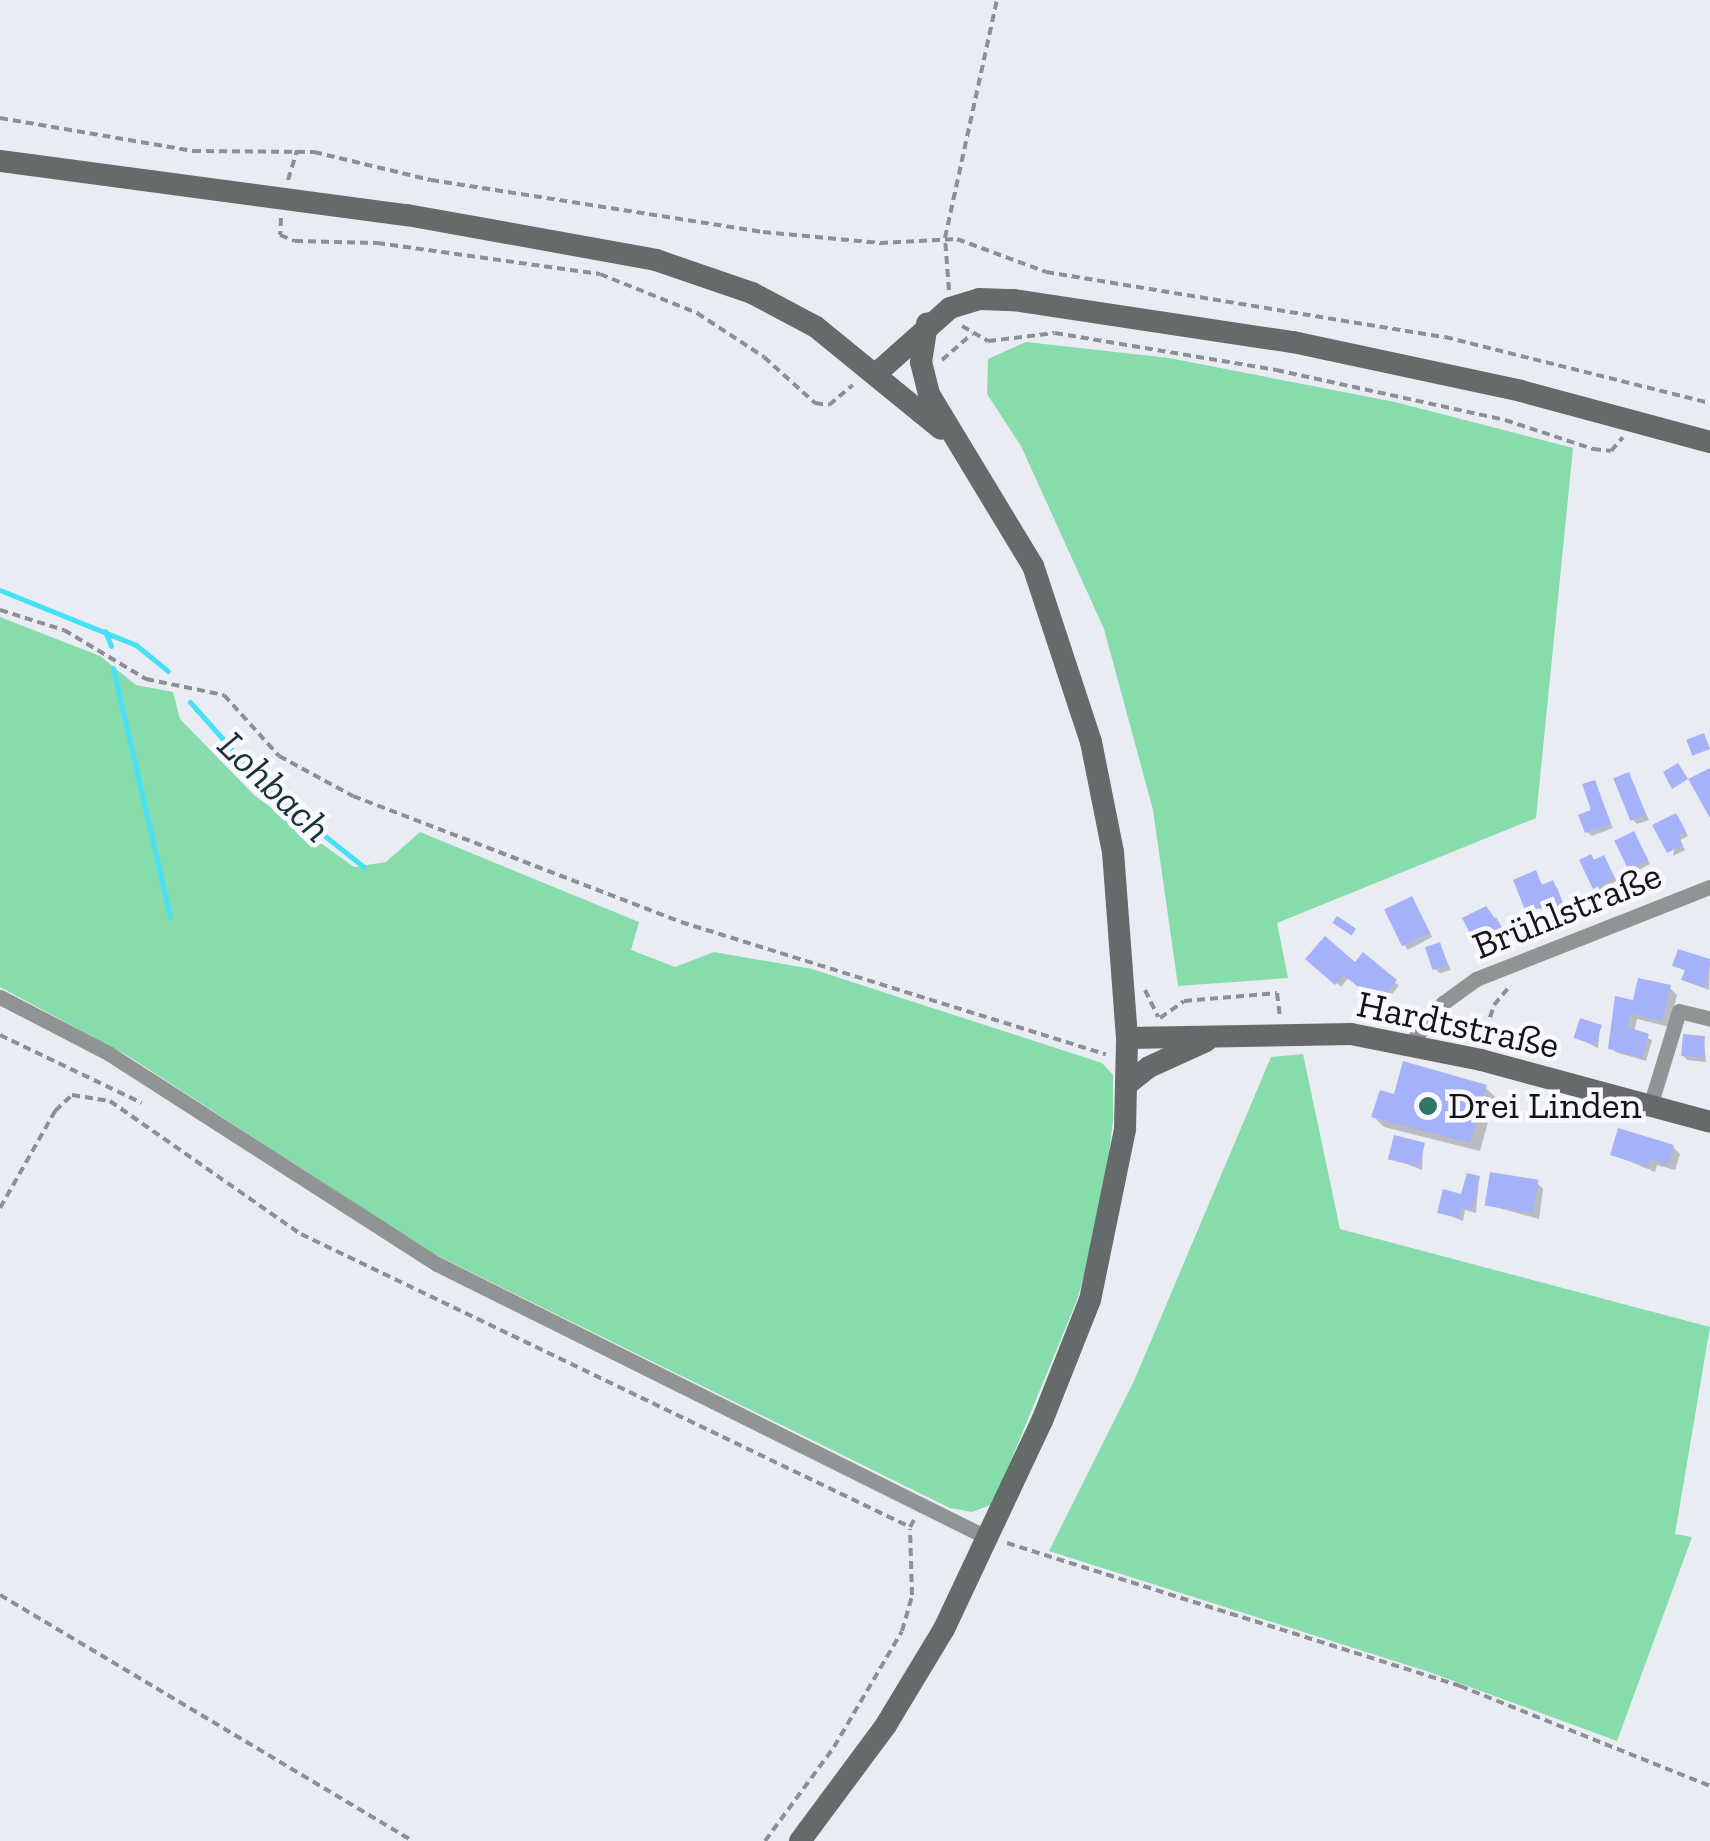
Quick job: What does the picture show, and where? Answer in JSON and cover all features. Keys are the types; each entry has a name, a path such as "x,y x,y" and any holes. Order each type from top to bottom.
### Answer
{"main road":[{"path":"0,161 568,240 656,260 752,293 874,370 954,442"},
{"path":"874,370 950,308 979,300 1014,300 1292,342 1521,392 1710,442"},
{"path":"800,1841 886,1725 988,1538 1090,1300 1112,1215 1126,1085 1127,1046 1113,852 1075,685 1033,566 954,442 920,362 927,323"},
{"name":"Hardtstraße","path":"1127,1046 1216,1036 1352,1034 1482,1060 1710,1122"},
{"path":"1126,1085 1149,1067 1216,1036"}],"street":[{"name":"Brühlstraße","path":"1410,1044 1443,1004 1476,980 1710,887"},
{"path":"0,997 156,1085 437,1264 988,1538"},
{"path":"1650,1106 1679,1011 1710,1019"}],"path":[{"path":"950,308 944,238 997,0"},
{"path":"0,118 193,151 297,149 431,180 763,232 880,243 944,238 1046,272 1445,337 1710,403"},
{"path":"297,149 283,199 280,235 294,241 377,243 600,274 646,287 764,357 815,403 829,405 874,370"},
{"path":"972,334 988,341 1055,332 1276,370 1505,420 1593,449 1611,451 1633,420"},
{"path":"0,610 64,630 146,679 224,695 280,756 353,796 681,922 1024,1032 1127,1046"},
{"path":"1482,1060 1494,1005 1528,976"},
{"path":"1159,1018 1184,1000 1277,993 1282,1035"},
{"path":"0,1034 142,1104"},
{"path":"134,1115 156,1085"},
{"path":"0,1208 55,1110 72,1095 110,1101 301,1234 910,1527"},
{"path":"765,1841 834,1747 902,1631 912,1594 910,1527 921,1507"},
{"path":"988,1538 1460,1686 1710,1786"},
{"path":"0,1595 414,1841"}],"green space":[{"path":"1026,342 1169,358 1395,402 1573,448 1536,818 1277,923 1288,978 1178,986 1153,810 1104,629 1021,446 987,394 988,359"},
{"path":"0,617 100,656 136,685 173,692 180,719 255,796 354,867 386,862 420,832 639,922 631,950 675,967 714,952 812,969 1102,1063 1113,1075 1113,1121 1101,1217 1077,1300 993,1504 972,1512 950,1508 430,1252 128,1056 0,987"},
{"path":"1303,1054 1340,1229 1710,1327 1675,1534 1692,1537 1617,1741 1429,1672 1049,1551 1134,1381 1271,1057"}],"building":[{"path":"1704,733 1710,749 1692,756 1686,740"},
{"path":"1678,763 1688,779 1672,789 1663,772"},
{"path":"1710,768 1710,818 1688,779"},
{"path":"1629,772 1646,815 1630,821 1613,778"},
{"path":"1595,780 1611,824 1585,833 1578,815 1591,810 1582,784"},
{"path":"1676,813 1686,832 1678,835 1683,845 1667,853 1652,825"},
{"path":"1634,831 1648,860 1628,869 1614,841"},
{"path":"1591,854 1594,860 1604,855 1615,878 1593,889 1579,860"},
{"path":"1536,870 1542,885 1553,880 1563,904 1525,910 1513,880"},
{"path":"1412,896 1430,933 1402,946 1384,910"},
{"path":"1486,906 1507,935 1475,943 1462,918"},
{"path":"1337,916 1356,929 1352,935 1333,923"},
{"path":"1325,936 1355,962 1363,952 1397,980 1379,1003 1343,975 1335,985 1305,959"},
{"path":"1440,942 1448,965 1433,970 1425,947"},
{"path":"1678,949 1710,959 1705,988 1681,980 1685,970 1672,966"},
{"path":"1638,978 1671,985 1662,1021 1631,1014 1628,1027 1649,1034 1642,1058 1608,1049 1615,996 1633,1000"},
{"path":"1580,1018 1602,1025 1595,1045 1574,1038"},
{"path":"1683,1034 1705,1036 1703,1058 1681,1056"},
{"name":"Drei Linden","path":"1403,1061 1487,1085 1470,1143 1371,1117 1380,1090 1394,1094"},
{"path":"1618,1128 1674,1145 1668,1165 1650,1159 1648,1167 1610,1155"},
{"path":"1394,1135 1425,1143 1419,1167 1388,1159"},
{"path":"1490,1172 1538,1180 1533,1213 1485,1206"},
{"path":"1467,1173 1480,1176 1472,1210 1461,1208 1459,1218 1437,1213 1443,1189 1461,1194"}],"waterway":[{"name":"Lohbach","path":"0,590 136,645 168,671"},
{"path":"105,631 111,646"},
{"path":"113,668 170,917"},
{"name":"Lohbach","path":"190,702 272,794 364,867"}],"place":[{"name":"Drei Linden","path":"1428,1106"}]}
